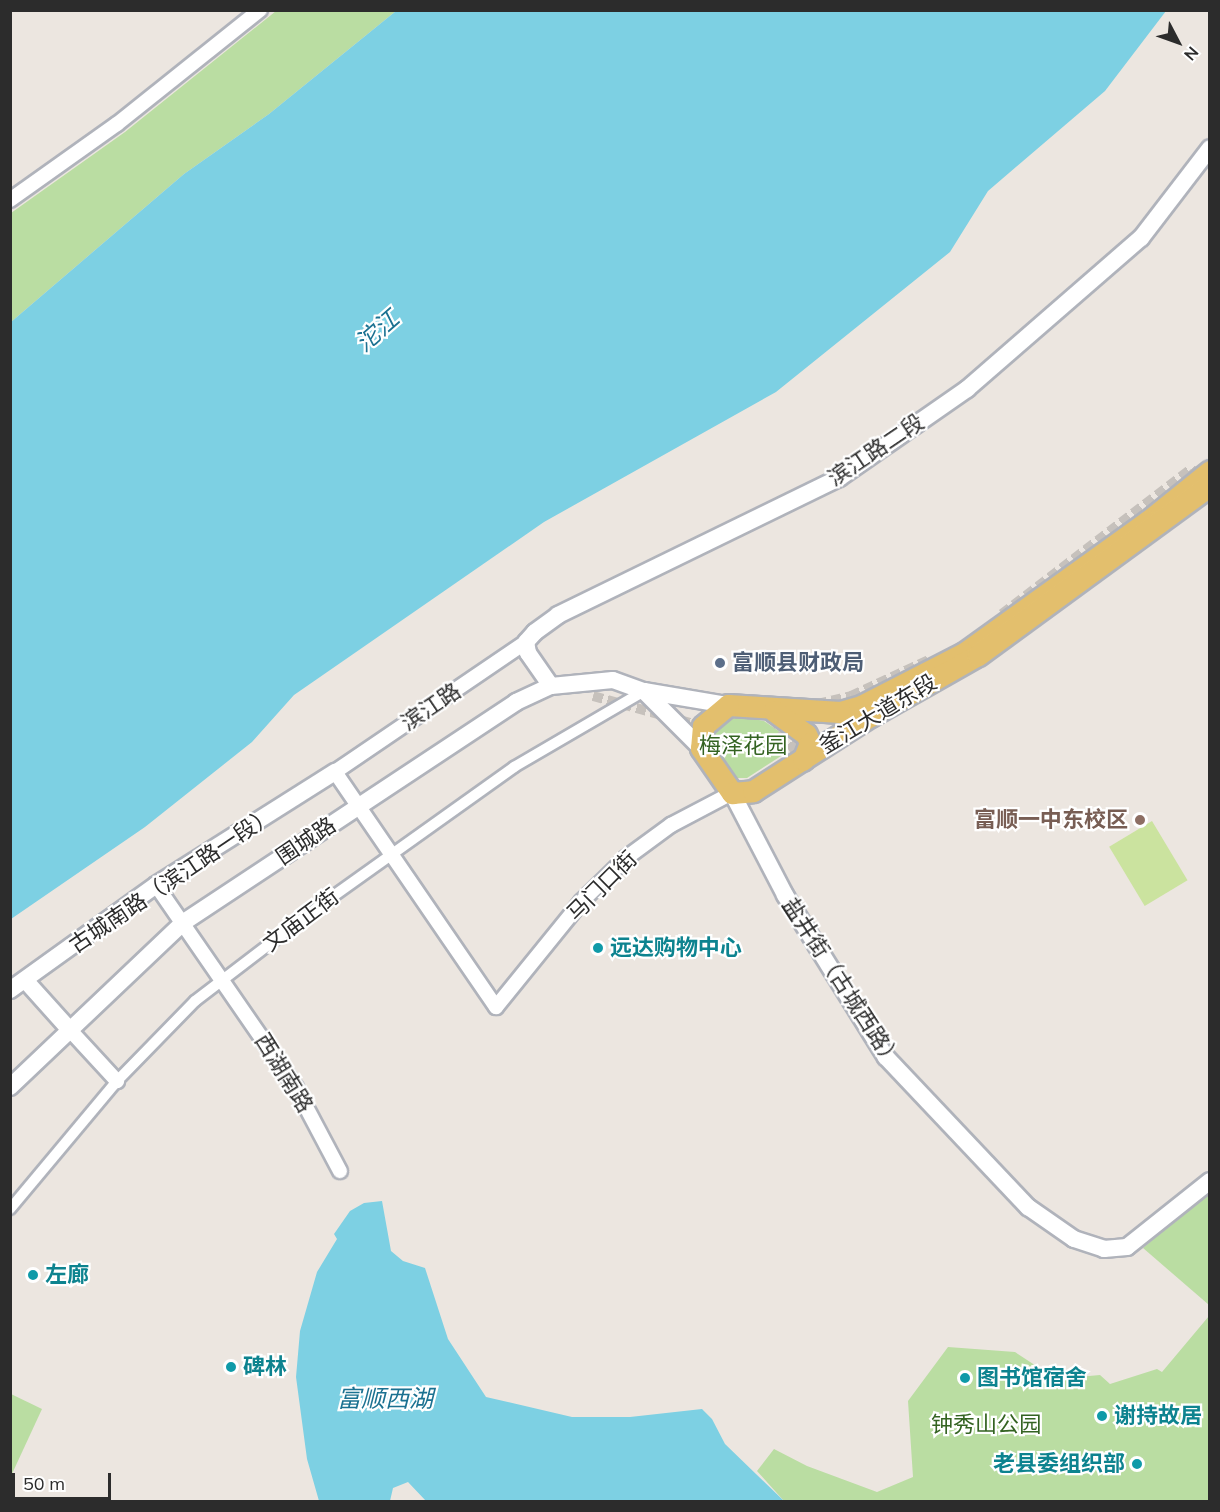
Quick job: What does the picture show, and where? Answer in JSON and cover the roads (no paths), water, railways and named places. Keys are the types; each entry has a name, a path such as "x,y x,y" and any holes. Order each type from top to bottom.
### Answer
{"main road":[{"name":"釜江大道东段","path":"728,705 832,712 861,706 964,653 1148,521 1209,471"},
{"name":"釜江大道东段","path":"732,793 753,791 870,716 978,655 1209,485"},
{"path":"728,705 703,726 701,748 732,793"},
{"path":"769,708 806,734 810,743 803,760"}],"street":[{"path":"10,200 117,124 260,10"},
{"name":"滨江路二段","path":"526,642 558,615 839,478 967,389 1141,237 1209,148"},
{"path":"526,642 528,653 551,686"},
{"name":"滨江路","path":"335,772 526,642"},
{"name":"围城路","path":"10,1087 184,922 516,702 551,686 613,680 644,691 728,705"},
{"path":"644,691 701,748"},
{"name":"文庙正街","path":"10,1209 117,1081 195,1000 393,853 514,768 644,691"},
{"path":"335,772 393,853"},
{"name":"古城南路（滨江路一段）","path":"10,990 156,885 335,772"},
{"name":"马门口街","path":"393,853 496,1007 581,902 626,858 671,825 732,793"},
{"name":"盐井街（古城西路）","path":"732,793 784,895 886,1057 1028,1207 1074,1239 1104,1249 1127,1247 1209,1181"},
{"name":"西湖南路","path":"156,885 224,979 296,1088 340,1171"},
{"path":"25,980 117,1081"}],"water":[{"name":"沱江","path":"396,11 1166,11 1105,91 988,191 950,252 776,392 544,522 294,695 252,742 145,827 11,919 11,322 184,174 269,114"},
{"name":"富顺西湖","path":"382,1201 391,1251 403,1261 425,1268 448,1339 486,1397 572,1417 630,1417 702,1409 712,1419 725,1444 784,1501 426,1501 408,1482 393,1488 390,1501 319,1501 307,1459 296,1377 300,1331 317,1272 337,1239 334,1234 350,1211 364,1203"}],"tunnel":[{"path":"1002,614 1191,469 1202,481"},
{"path":"817,704 851,696 931,659"},
{"path":"593,696 705,727"},
{"path":"773,718 798,755"}],"place":[{"name":"富顺县财政局","path":"720,663"},
{"name":"富顺一中东校区","path":"1140,820"},
{"name":"远达购物中心","path":"598,948"},
{"name":"左廊","path":"33,1275"},
{"name":"碑林","path":"231,1367"},
{"name":"图书馆宿舍","path":"965,1378"},
{"name":"谢持故居","path":"1102,1416"},
{"name":"老县委组织部","path":"1137,1464"}],"park label":[{"name":"梅泽花园","path":"743,746"},
{"name":"钟秀山公园","path":"986,1425"}]}
